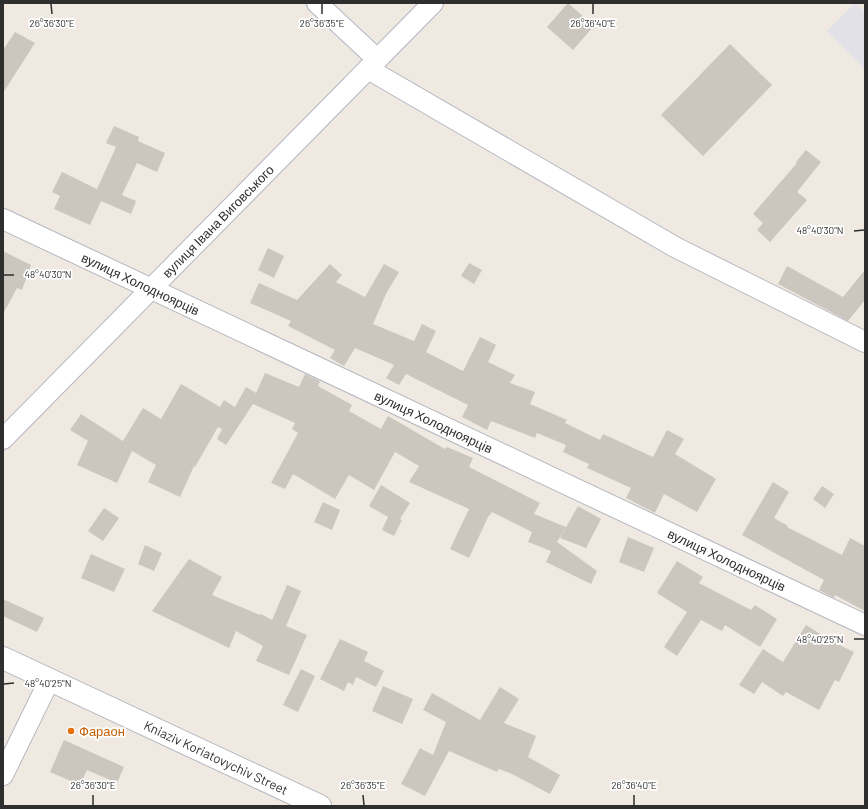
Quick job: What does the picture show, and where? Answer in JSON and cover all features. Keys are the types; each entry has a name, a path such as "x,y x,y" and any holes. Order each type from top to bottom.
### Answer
{"main road":[{"name":"Kniaziv Koriatovychiv Street","path":"3,658 320,806"}],"street":[{"path":"318,3 372,64 675,247 865,342"},
{"name":"вулиця Івана Виговського","path":"3,439 433,3"},
{"name":"вулиця Холодноярців","path":"3,219 865,625"},
{"path":"3,775 49,680"}],"shaded area":[{"path":"855,3 865,12 865,69 827,31"}],"building":[{"path":"568,3 594,26 573,50 547,27"},
{"path":"15,32 35,43 3,93 3,50"},
{"path":"730,44 772,85 703,156 661,115"},
{"path":"114,126 139,137 138,141 165,153 157,172 137,163 122,195 136,201 131,214 101,201 90,225 54,209 60,196 52,192 62,172 97,189 116,147 106,143"},
{"path":"806,150 821,162 797,192 807,200 770,242 757,230 763,223 753,214 797,163 796,162"},
{"path":"268,248 284,256 274,278 258,270"},
{"path":"3,251 31,265 22,290 17,288 3,314"},
{"path":"469,263 482,270 474,284 461,276"},
{"path":"330,264 342,275 336,282 365,297 384,264 399,272 386,294 373,324 414,341 422,324 436,331 426,352 463,371 480,337 496,345 488,362 515,375 510,383 535,392 530,404 567,420 565,423 600,440 603,434 653,457 667,430 684,439 675,454 716,479 697,512 664,494 655,513 626,498 631,488 587,468 589,464 563,452 566,445 537,433 535,438 491,421 487,430 462,417 468,405 406,374 399,385 386,378 394,365 355,348 344,366 330,358 335,350 288,326 291,321 250,303 259,283 297,300"},
{"path":"787,266 843,297 865,270 865,300 848,321 778,284"},
{"path":"265,373 299,387 305,374 320,381 318,386 352,405 349,411 381,429 388,416 445,449 447,447 473,458 469,467 540,503 534,514 566,527 557,542 597,571 591,584 546,562 551,551 528,542 532,532 492,512 488,517 469,558 450,549 469,509 409,482 419,466 395,452 374,490 349,475 335,499 293,474 285,489 271,483 298,433 292,429 295,423 253,404 226,445 217,439 222,429 218,427 195,467 194,466 180,497 148,482 156,465 132,451 117,483 77,465 88,441 70,430 81,414 123,441 143,408 161,419 181,384 220,407 224,400 235,407 246,387 256,393"},
{"path":"773,482 789,492 774,518 788,526 787,527 842,555 850,538 865,546 865,611 835,595 834,598 819,590 824,580 742,535"},
{"path":"381,485 410,503 400,519 402,520 394,536 382,530 388,517 369,506"},
{"path":"822,486 834,494 825,508 813,499"},
{"path":"323,502 340,510 332,530 314,522"},
{"path":"578,506 601,519 586,548 560,538"},
{"path":"104,508 119,518 103,541 88,531"},
{"path":"628,537 654,548 644,572 619,562"},
{"path":"145,545 162,553 154,571 138,564"},
{"path":"91,554 125,569 114,592 81,578"},
{"path":"189,559 222,577 212,595 260,615 261,614 272,620 287,585 301,591 286,626 307,635 289,675 256,661 263,646 236,631 229,648 152,611"},
{"path":"677,561 703,577 699,583 751,610 755,605 777,619 760,647 725,625 722,631 701,620 677,656 664,647 687,612 657,593"},
{"path":"3,599 44,618 37,632 3,616"},
{"path":"806,625 835,643 854,652 839,682 835,680 819,710 786,692 783,696 762,682 754,694 739,685 763,649 783,662"},
{"path":"340,639 368,652 364,661 384,671 376,687 356,677 353,685 348,682 344,691 320,679"},
{"path":"301,669 315,676 298,712 283,705"},
{"path":"383,686 413,699 402,724 372,711"},
{"path":"500,687 519,699 504,723 536,736 528,757 560,775 550,794 512,774 499,769 497,772 449,751 425,796 401,784 420,748 433,755 446,722 423,710 432,693 480,720"},
{"path":"64,740 124,767 117,783 87,770 80,785 50,772"}],"place":[{"name":"Фараон","path":"71,731"}]}
